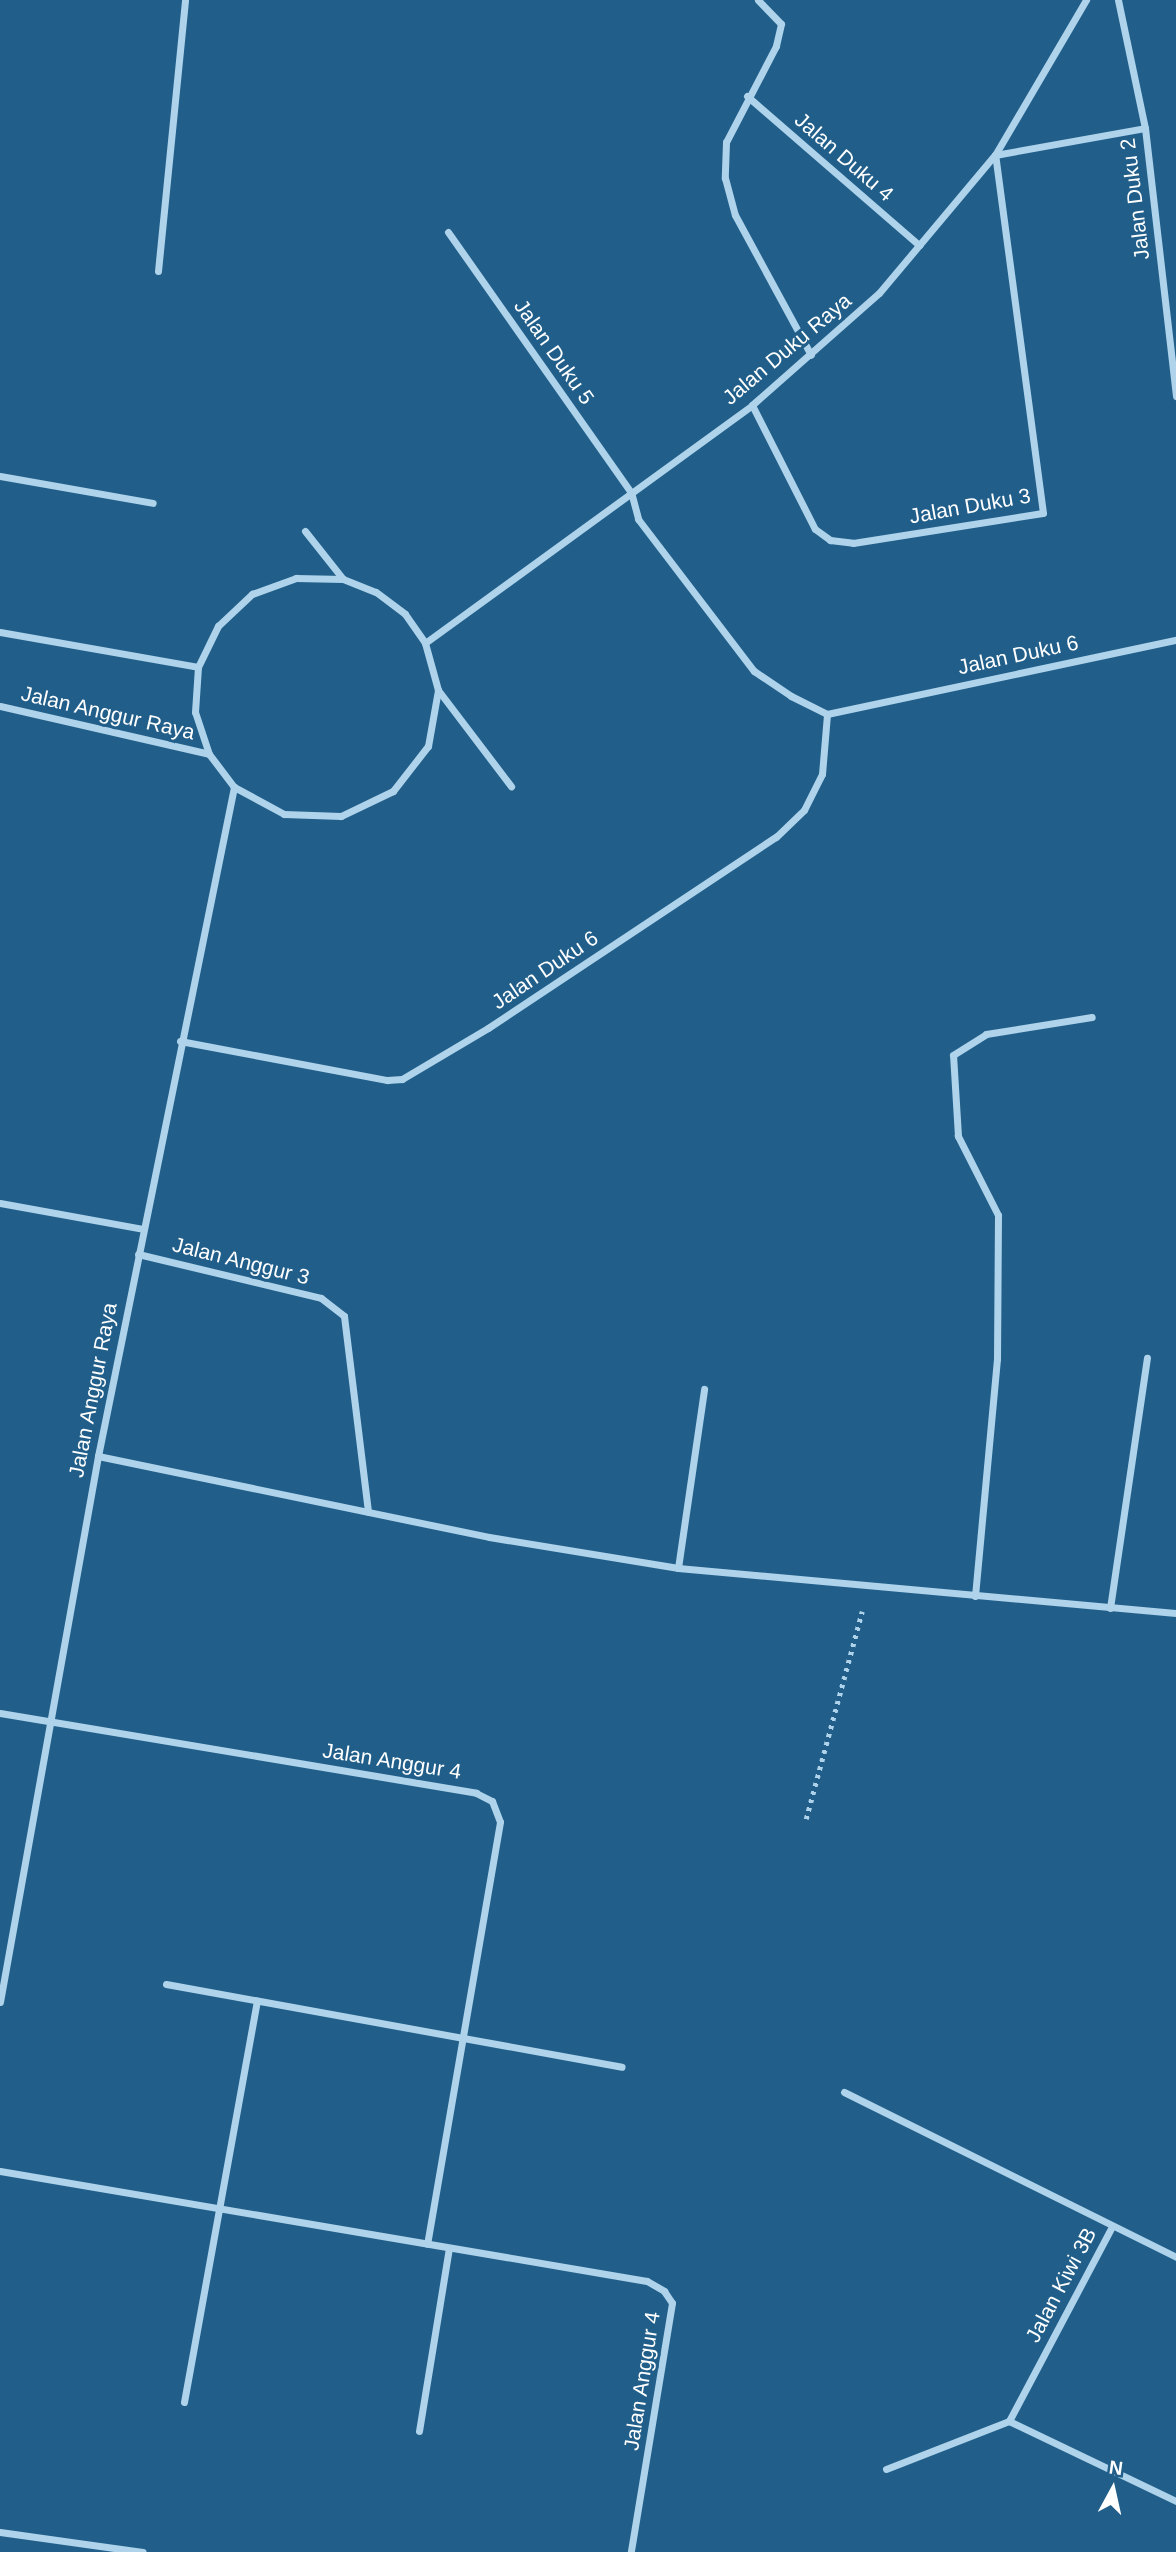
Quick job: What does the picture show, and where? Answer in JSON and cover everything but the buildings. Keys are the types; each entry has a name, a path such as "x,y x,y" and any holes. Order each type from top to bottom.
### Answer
{"street":[{"path":"158,271 185,0"},
{"path":"758,0 781,24 776,46 747,96 726,142 725,178 735,215 811,355"},
{"name":"Jalan Duku Raya","path":"425,643 752,405 879,293 995,155 1086,0"},
{"name":"Jalan Duku 2","path":"1118,0 1145,128 1176,396"},
{"name":"Jalan Duku 4","path":"747,96 919,245"},
{"path":"995,155 1145,128"},
{"name":"Jalan Duku 3","path":"752,405 815,529 830,540 853,543 1043,513 995,155"},
{"name":"Jalan Duku 5","path":"448,232 631,492"},
{"path":"0,476 153,503"},
{"path":"631,492 638,519 754,671 827,714"},
{"name":"Jalan Anggur Raya","path":"304,531 343,579"},
{"name":"Jalan Anggur Raya","path":"438,690 428,746 393,791 341,816 284,814 234,787 209,754 195,712 198,667 218,626 253,594 296,578 343,579 376,592 405,614 425,643 438,690 511,786"},
{"path":"0,632 198,667"},
{"name":"Jalan Duku 6","path":"180,1041 387,1080 402,1079 488,1028 776,837 804,810 822,774 827,714 1176,640"},
{"name":"Jalan Anggur Raya","path":"0,706 209,754"},
{"name":"Jalan Anggur Raya","path":"0,2002 47,1722 98,1456 180,1041 234,787"},
{"path":"975,1596 997,1359 998,1215 958,1136 953,1055 986,1034 1092,1017"},
{"path":"0,1203 143,1229"},
{"name":"Jalan Anggur 3","path":"138,1254 321,1298 344,1317 368,1512"},
{"path":"1110,1608 1147,1358"},
{"path":"678,1568 704,1389"},
{"path":"98,1456 489,1537 678,1568 1176,1614"},
{"path":"0,1713 47,1722"},
{"name":"Jalan Anggur 4","path":"47,1722 476,1793 492,1801 500,1822 427,2244"},
{"path":"166,1984 621,2067"},
{"path":"184,2402 257,2001"},
{"path":"844,2092 1111,2228"},
{"name":"Jalan Anggur 4","path":"0,2171 647,2281 664,2291 672,2303 631,2552"},
{"name":"Jalan Kiwi 3B","path":"1009,2421 1111,2228 1176,2257"},
{"path":"419,2431 449,2248"},
{"path":"886,2469 1009,2421 1176,2501"},
{"path":"0,2532 143,2552"}],"path":[{"path":"806,1819 869,1586"}]}
